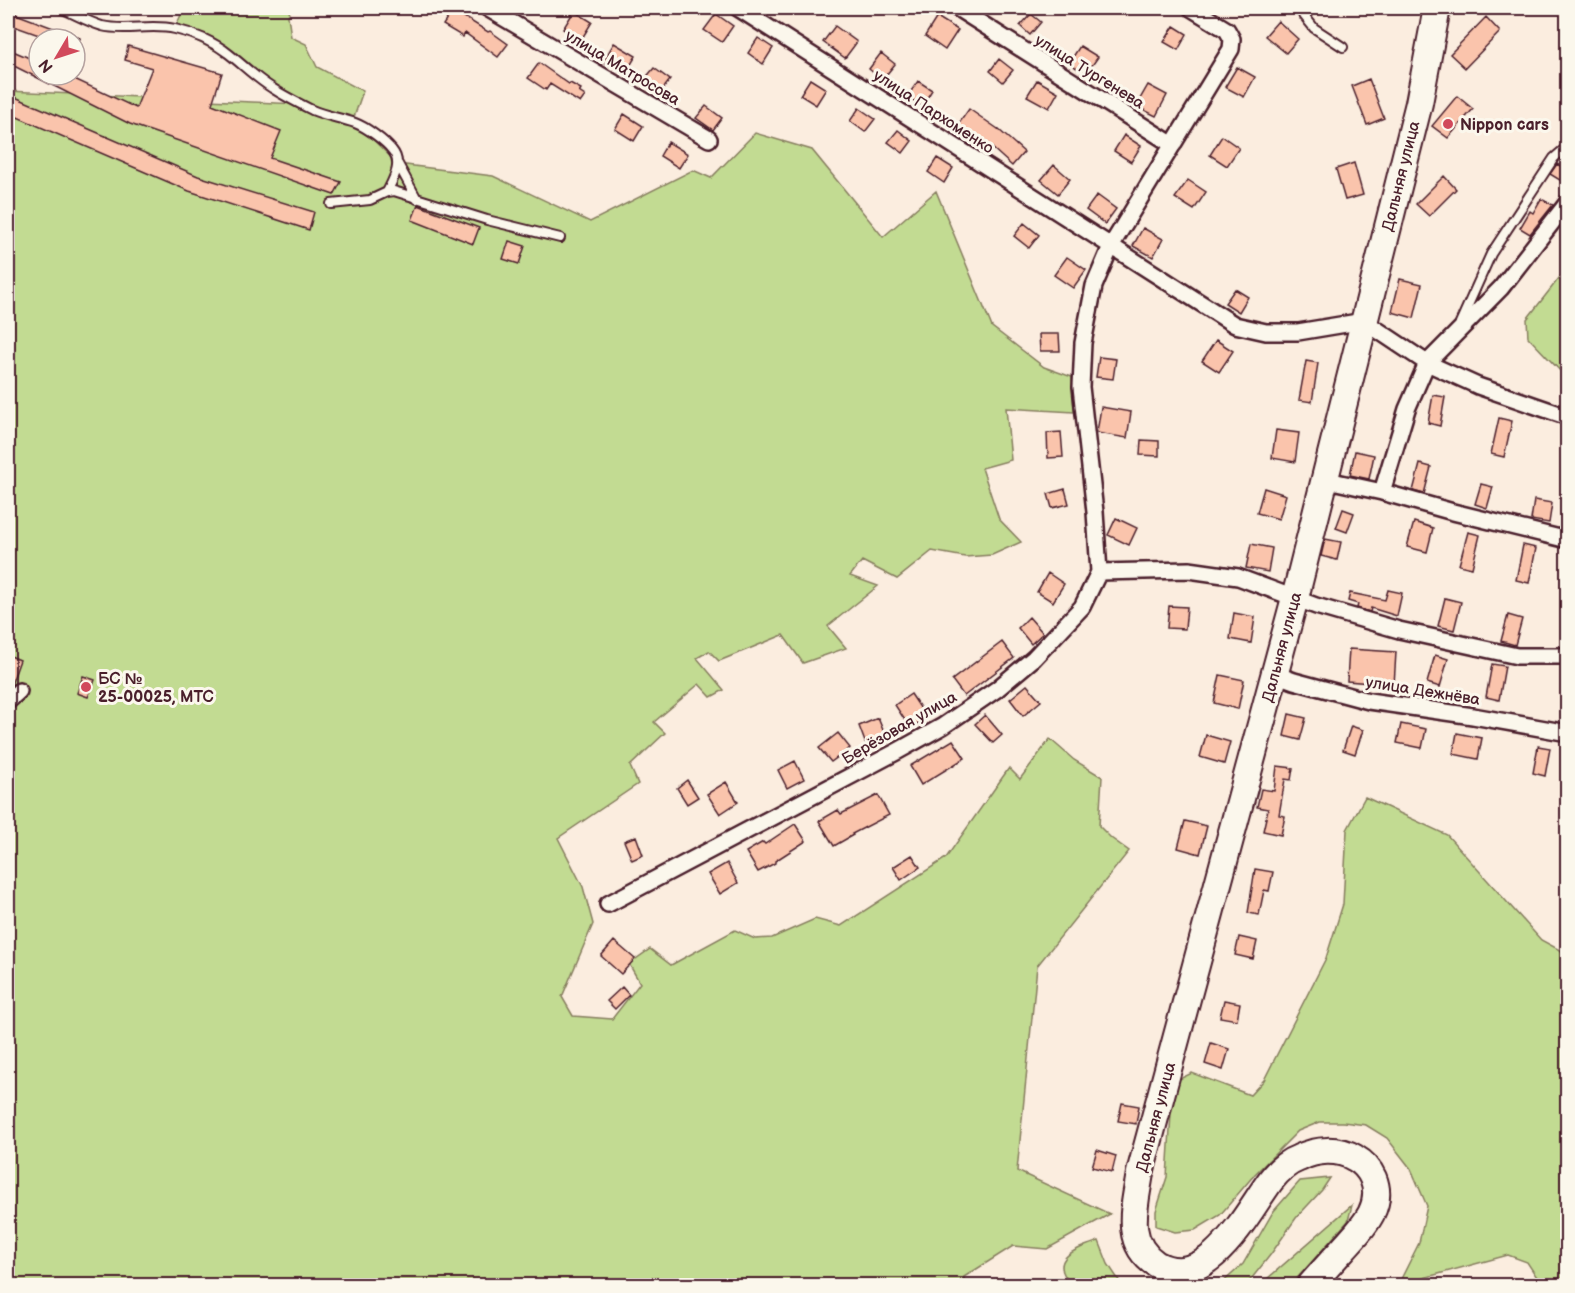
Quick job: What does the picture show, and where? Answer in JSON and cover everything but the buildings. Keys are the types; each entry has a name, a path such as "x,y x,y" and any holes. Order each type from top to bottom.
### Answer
{"main road":[{"name":"Дальняя улица","path":"1310,1286 1365,1225 1375,1204 1376,1185 1365,1165 1356,1158 1333,1150 1301,1157 1291,1162 1272,1179 1234,1236 1213,1259 1191,1271 1168,1270 1149,1260 1135,1239 1133,1218 1140,1173 1295,598 1419,103 1437,8"}],"street":[{"name":"улица Матросова","path":"487,8 709,139"},
{"name":"улица Пархоменко","path":"738,8 1235,325 1266,332 1298,332 1364,321"},
{"name":"улица Тургенева","path":"957,8 1173,145"},
{"name":"Берёзовая улица","path":"608,904 898,752 943,726 997,688 1034,658 1082,607 1099,572 1095,512 1081,387 1083,343 1094,286 1111,246 1231,49 1232,39 1227,30 1191,8"},
{"path":"1382,492 1407,409 1427,363 1501,288 1568,202"},
{"path":"1364,321 1427,363 1478,386 1568,417"},
{"path":"1323,479 1568,540"},
{"path":"1099,572 1189,570 1238,577 1295,598 1399,630 1517,656 1568,656"},
{"name":"улица Дежнёва","path":"1275,674 1369,701 1568,733"}],"lane":[{"path":"60,8 102,26 173,28 213,44 227,52 271,87 299,104 325,115 358,124 391,148 417,199"},
{"path":"1298,8 1314,28 1343,47"},
{"path":"1455,336 1491,254 1554,158 1568,147"},
{"path":"387,192 398,164"},
{"path":"331,204 370,200 394,191 487,220 560,238"}],"green space":[{"path":"184,8 291,8 288,16 291,37 306,44 317,67 363,91 353,120 398,164 493,176 590,222 693,170 711,178 755,133 812,150 883,237 936,191 992,327 1044,367 1072,377 1074,412 1006,408 1011,460 982,468 999,519 1021,542 992,555 965,557 932,551 897,579 862,561 850,576 878,586 828,626 846,648 803,663 783,635 719,661 709,651 697,658 724,690 711,697 699,684 654,722 665,733 630,766 638,784 558,838 583,887 593,924 562,997 573,1016 612,1019 640,983 629,964 650,949 671,965 735,930 755,939 772,938 815,919 841,926 946,858 1009,768 1020,779 1050,739 1074,760 1102,777 1099,826 1129,851 1037,966 1017,1171 1110,1214 1047,1249 1013,1246 964,1277 965,1285 8,1286 8,91 298,104 239,63 183,34 173,33"},
{"path":"1567,268 1567,378 1528,337 1527,319"},
{"path":"1365,797 1447,835 1541,940 1567,954 1567,1285 1542,1285 1527,1262 1508,1255 1398,1285 1419,1243 1427,1206 1411,1169 1387,1138 1366,1125 1320,1122 1298,1131 1255,1174 1220,1215 1195,1230 1175,1232 1156,1226 1156,1211 1167,1177 1173,1082 1192,1073 1250,1095 1264,1080 1326,958 1343,904 1347,830"},
{"path":"1330,1178 1296,1218 1248,1283 1220,1285 1243,1264 1273,1212 1300,1181"},
{"path":"1352,1205 1348,1221 1291,1285 1260,1285"},
{"path":"1099,1241 1108,1264 1122,1285 1072,1285 1062,1268 1063,1261 1073,1251"}],"place":[{"name":"Nippon cars","path":"1448,124"},
{"name":"БС № 25-00025, МТС","path":"86,687"}]}
